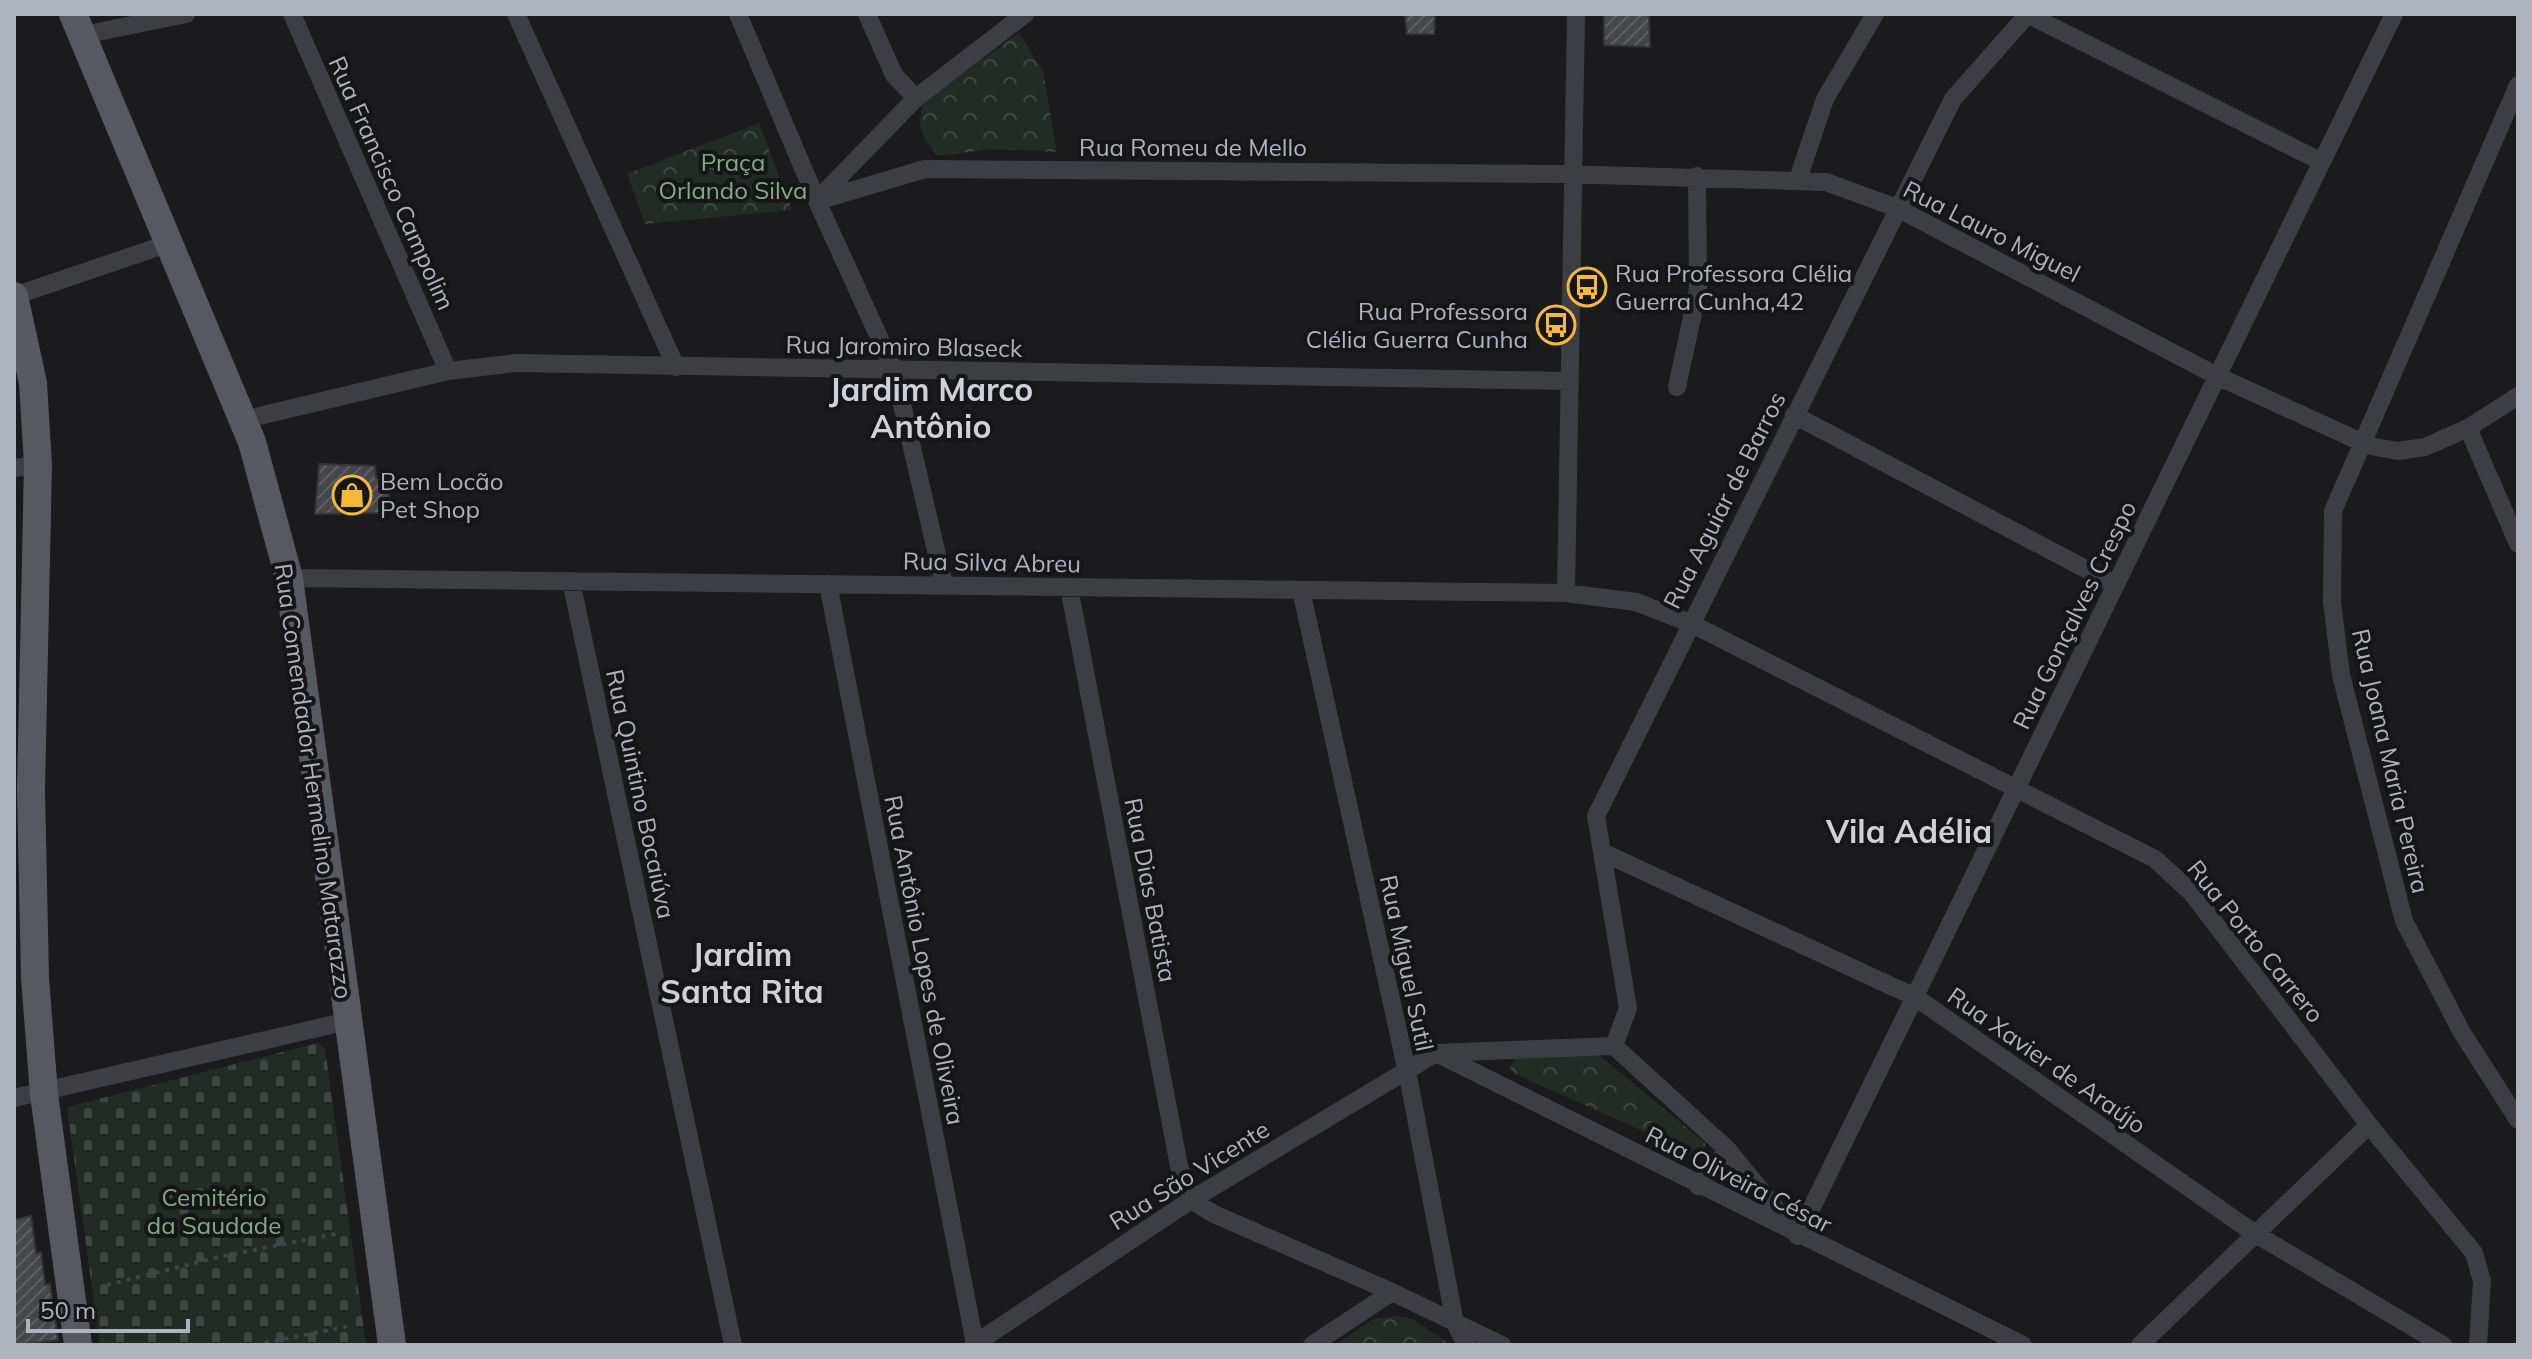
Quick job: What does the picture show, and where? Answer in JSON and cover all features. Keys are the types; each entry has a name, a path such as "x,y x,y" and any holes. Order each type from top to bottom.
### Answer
{"main road":[{"name":"Rua Comendador Hermelino Matarazzo","path":"78,24 167,244 243,420 289,578 392,1345"},
{"path":"14,296 33,383 26,467 22,791 44,1094 78,1345"}],"street":[{"path":"78,24 186,14"},
{"name":"Rua Francisco Campolim","path":"292,14 448,371"},
{"path":"516,14 676,367"},
{"path":"738,14 817,201 894,370 944,585"},
{"path":"867,14 894,75 916,98"},
{"path":"817,201 916,98 1025,14"},
{"path":"1566,593 1576,14"},
{"path":"1798,179 1825,99 1875,14"},
{"path":"2028,14 2322,162"},
{"name":"Rua Aguiar de Barros","path":"1614,1046 1628,1008 1596,816 1953,99 2028,14"},
{"name":"Rua Gonçalves Crespo","path":"1798,1236 2394,14"},
{"name":"Rua Joana Maria Pereira","path":"2518,85 2360,442 2333,511 2332,602 2341,675 2404,921 2461,1031 2518,1120"},
{"name":"Rua Romeu de Mello","path":"817,201 925,169 1573,174"},
{"name":"Rua Lauro Miguel","path":"1573,174 1826,182 1897,208 2217,376 2360,442 2398,451 2425,447 2468,428 2518,396"},
{"path":"1677,387 1698,289 1697,176"},
{"path":"14,296 167,244"},
{"name":"Rua Jaromiro Blaseck","path":"243,420 448,371 516,363 1570,381"},
{"path":"1794,415 2116,585"},
{"path":"2468,428 2516,536"},
{"name":"Rua Silva Abreu","path":"289,578 1566,593 1636,602 1690,623"},
{"name":"Rua Quintino Bocaiúva","path":"571,581 733,1345"},
{"name":"Rua Antônio Lopes de Oliveira","path":"828,584 974,1344"},
{"name":"Rua Dias Batista","path":"1069,587 1179,1166 1191,1200"},
{"name":"Rua Miguel Sutil","path":"1301,590 1406,1070 1455,1323 1466,1345"},
{"name":"Rua Porto Carrero","path":"1690,623 2155,859 2191,892 2369,1125 2474,1253 2482,1281 2478,1345"},
{"name":"Rua Xavier de Araújo","path":"1602,852 1915,997 2254,1233 2443,1345"},
{"path":"14,1098 44,1094 348,1021"},
{"path":"1436,1053 1614,1046 1728,1150 1798,1236"},
{"path":"1494,1082 1484,1066 1484,1059 1501,1049"},
{"name":"Rua São Vicente","path":"974,1344 1191,1200 1436,1053"},
{"name":"Rua Oliveira César","path":"1436,1053 1798,1236 2023,1345"},
{"path":"2140,1345 2369,1125"},
{"path":"1698,1186 1728,1150"},
{"path":"1191,1200 1214,1214 1392,1292 1502,1345"},
{"path":"1312,1345 1392,1292"}],"path":[{"path":"107,1285 223,1256 341,1233"},
{"path":"255,1345 349,1326"}],"green space":[{"path":"1019,33 1043,71 1057,152 992,149 938,156 920,124 924,101"},
{"name":"Praça Orlando Silva","path":"759,123 792,210 645,224 627,174"},
{"name":"Cemitério da Saudade","path":"318,1043 325,1049 366,1345 100,1345 67,1107"},
{"path":"1599,1055 1705,1143 1706,1154 1701,1157 1513,1073 1510,1067 1517,1057"},
{"path":"1395,1316 1412,1319 1451,1345 1334,1345 1373,1319"}],"building":[{"path":"1405,14 1435,14 1434,34 1407,34"},
{"path":"1604,14 1649,14 1650,47 1604,45"},
{"name":"Bem Locão Pet Shop","path":"319,464 375,466 376,478 390,475 388,513 315,514"},
{"path":"31,1216 36,1253 41,1253 45,1285 50,1284 58,1340 14,1345 14,1220"}],"place":[{"name":"Rua Professora Clélia Guerra Cunha,42","path":"1587,287"},
{"name":"Rua Professora Clélia Guerra Cunha","path":"1556,325"},
{"name":"Bem Locão Pet Shop","path":"352,495"}],"district":[{"name":"Jardim Marco Antônio","path":"931,408"},
{"name":"Vila Adélia","path":"1909,831"},
{"name":"Jardim Santa Rita","path":"742,972"}]}
